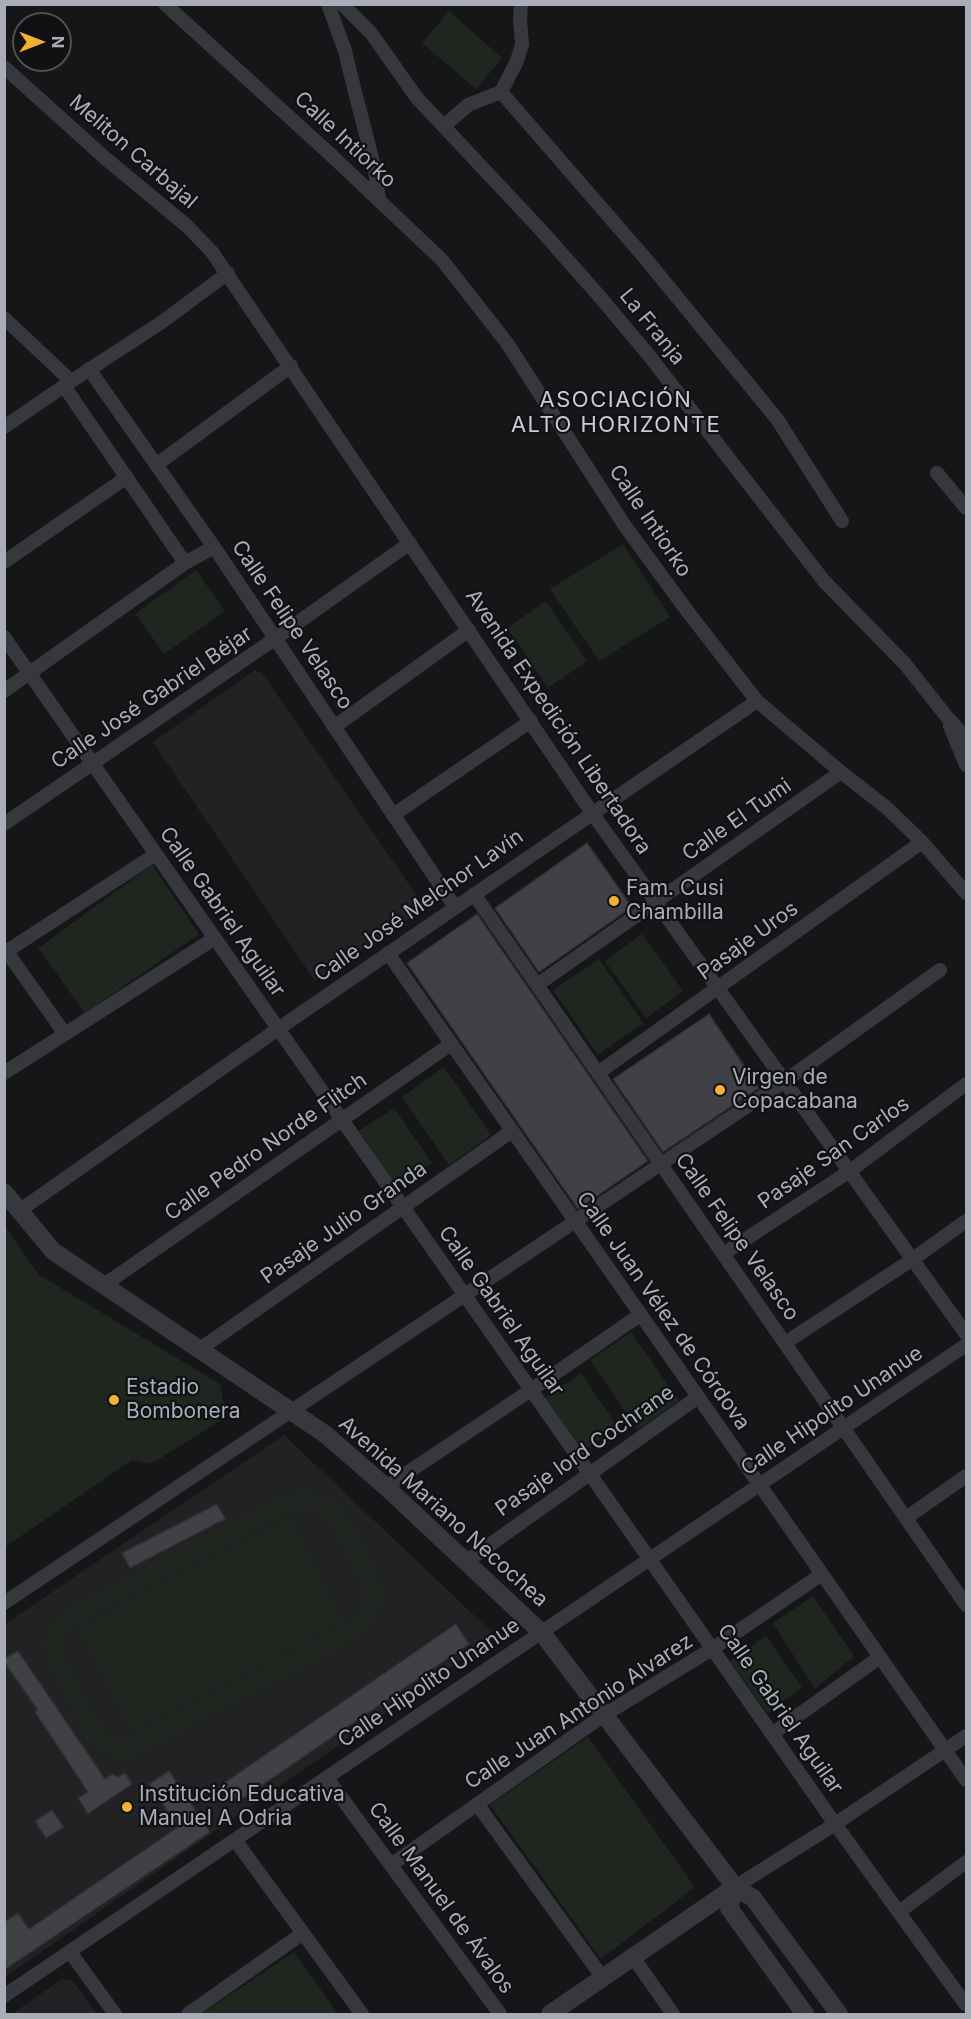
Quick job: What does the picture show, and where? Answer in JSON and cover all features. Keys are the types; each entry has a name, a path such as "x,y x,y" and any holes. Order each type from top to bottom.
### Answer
{"street":[{"name":"Calle Intiorko","path":"165,4 442,260 507,343 625,526 687,612 757,701 886,808 922,842 966,893"},
{"path":"328,4 345,51 375,170 379,200"},
{"name":"La Franja","path":"342,4 371,33 417,98 540,229 600,297 647,353 824,581 905,664 966,738"},
{"path":"444,126 468,105 501,92 517,61 522,44 521,4"},
{"name":"Meliton Carbajal","path":"4,67 105,158 187,226 228,273"},
{"path":"501,92 652,267 777,419 842,521"},
{"path":"4,427 162,322 228,273"},
{"name":"Avenida Expedición Libertadora","path":"228,273 592,813 966,1334"},
{"path":"4,318 68,383 185,564"},
{"path":"156,465 291,366"},
{"name":"Calle Felipe Velasco","path":"89,369 276,638 455,907"},
{"path":"937,473 966,508"},
{"path":"4,562 127,477"},
{"name":"Calle José Gabriel Béjar","path":"4,824 276,638 410,543"},
{"path":"4,691 185,564 214,547"},
{"path":"334,727 469,630"},
{"name":"Calle Gabriel Aguilar","path":"4,638 835,1824 966,2003"},
{"name":"Calle José Melchor Lavín","path":"19,1211 278,1029 757,701"},
{"path":"947,717 966,765"},
{"path":"393,814 531,721"},
{"name":"Calle El Tumi","path":"537,985 841,772"},
{"name":"Pasaje Uros","path":"598,1073 922,842"},
{"path":"65,1034 6,953 156,854"},
{"name":"Calle Felipe Velasco","path":"474,894 966,1602"},
{"path":"4,1073 215,938"},
{"name":"Calle Juan Vélez de Córdova","path":"388,953 966,1780"},
{"path":"4,1603 785,1081 940,970"},
{"name":"Calle Pedro Norde Flitch","path":"104,1285 452,1044"},
{"name":"Pasaje San Carlos","path":"723,1254 850,1172 966,1084"},
{"name":"Pasaje Julio Granda","path":"200,1350 402,1206 512,1131"},
{"name":"Avenida Mariano Necochea","path":"4,1191 53,1251 325,1434 467,1561 542,1633 735,1887 753,1898 839,2014"},
{"path":"785,1343 913,1259 966,1221"},
{"path":"386,1487 640,1315"},
{"name":"Calle Hipolito Unanue","path":"4,1996 966,1345"},
{"name":"Pasaje lord Cochrane","path":"467,1561 698,1397"},
{"path":"906,1518 966,1476"},
{"name":"Calle Juan Antonio Alvarez","path":"391,1864 604,1715 712,1649 822,1574"},
{"path":"772,1734 880,1657"},
{"path":"550,2014 735,1887 835,1824 966,1736"},
{"name":"Calle Manuel de Ávalos","path":"327,1778 500,2014"},
{"path":"477,1804 603,1978"},
{"path":"235,1840 362,2014"},
{"path":"899,1912 966,1862"},
{"path":"735,1887 729,1908 805,2014"},
{"path":"188,2014 303,1933"},
{"path":"70,1952 115,2014"},
{"path":"633,1958 673,2014"}],"shaded area":[{"path":"449,11 502,58 476,89 422,43"},
{"path":"623,544 670,617 599,661 550,589"},
{"path":"196,570 225,611 164,654 135,614"},
{"path":"546,601 587,661 548,688 507,628"},
{"path":"255,670 262,673 422,903 421,910 315,981 153,742"},
{"path":"152,865 199,934 85,1013 38,948"},
{"path":"642,934 683,991 646,1018 605,961"},
{"path":"599,959 643,1023 598,1055 553,990"},
{"path":"444,1067 491,1135 449,1165 402,1097"},
{"path":"394,1108 432,1163 397,1187 359,1131"},
{"name":"Estadio Bombonera","path":"4,1225 39,1275 220,1384 226,1417 151,1464 132,1460 5,1547"},
{"path":"631,1332 679,1401 638,1430 590,1360"},
{"path":"581,1373 618,1427 581,1452 545,1398"},
{"name":"Institución Educativa Manuel A Odria","path":"284,1435 496,1636 5,1977 5,1624"},
{"path":"305,1491 320,1493 340,1505 348,1516 379,1578 381,1599 379,1610 367,1632 117,1765 111,1756 95,1749 87,1742 45,1655 45,1637 52,1621 66,1609 283,1495","holes":["307,1509 317,1512 328,1520 360,1583 362,1606 356,1616 345,1624 127,1738 119,1738 103,1730 63,1653 62,1642 66,1632 75,1625 290,1512"]},
{"path":"290,1517 344,1621 131,1732 77,1628"},
{"path":"813,1596 854,1656 815,1689 773,1623"},
{"path":"766,1636 802,1687 767,1713 730,1661"},
{"path":"588,1737 695,1887 601,1959 490,1805"},
{"path":"294,1952 338,2014 201,2014"},
{"path":"62,1979 72,1980 97,2014 12,2014"}],"building":[{"path":"587,843 632,907 539,972 495,908"},
{"path":"477,914 648,1161 578,1209 407,963"},
{"path":"709,1014 759,1088 663,1152 613,1079"},
{"path":"217,1504 225,1519 130,1568 122,1553"},
{"path":"456,1624 469,1644 237,1802 224,1783"},
{"path":"18,1651 105,1779 113,1774 117,1777 125,1773 132,1784 88,1814 78,1798 88,1792 35,1712 38,1710 4,1662 4,1659"},
{"path":"169,1771 210,1832 4,1970 4,1922 18,1913 29,1929 178,1827 149,1784"},
{"path":"52,1810 64,1827 46,1838 35,1821"}],"place":[{"name":"Fam. Cusi Chambilla","path":"614,901"},
{"name":"Virgen de Copacabana","path":"720,1090"},
{"name":"Estadio Bombonera","path":"114,1400"},
{"name":"Institución Educativa Manuel A Odria","path":"127,1807"}],"district":[{"name":"ASOCIACIÓN ALTO HORIZONTE","path":"616,413"}]}
